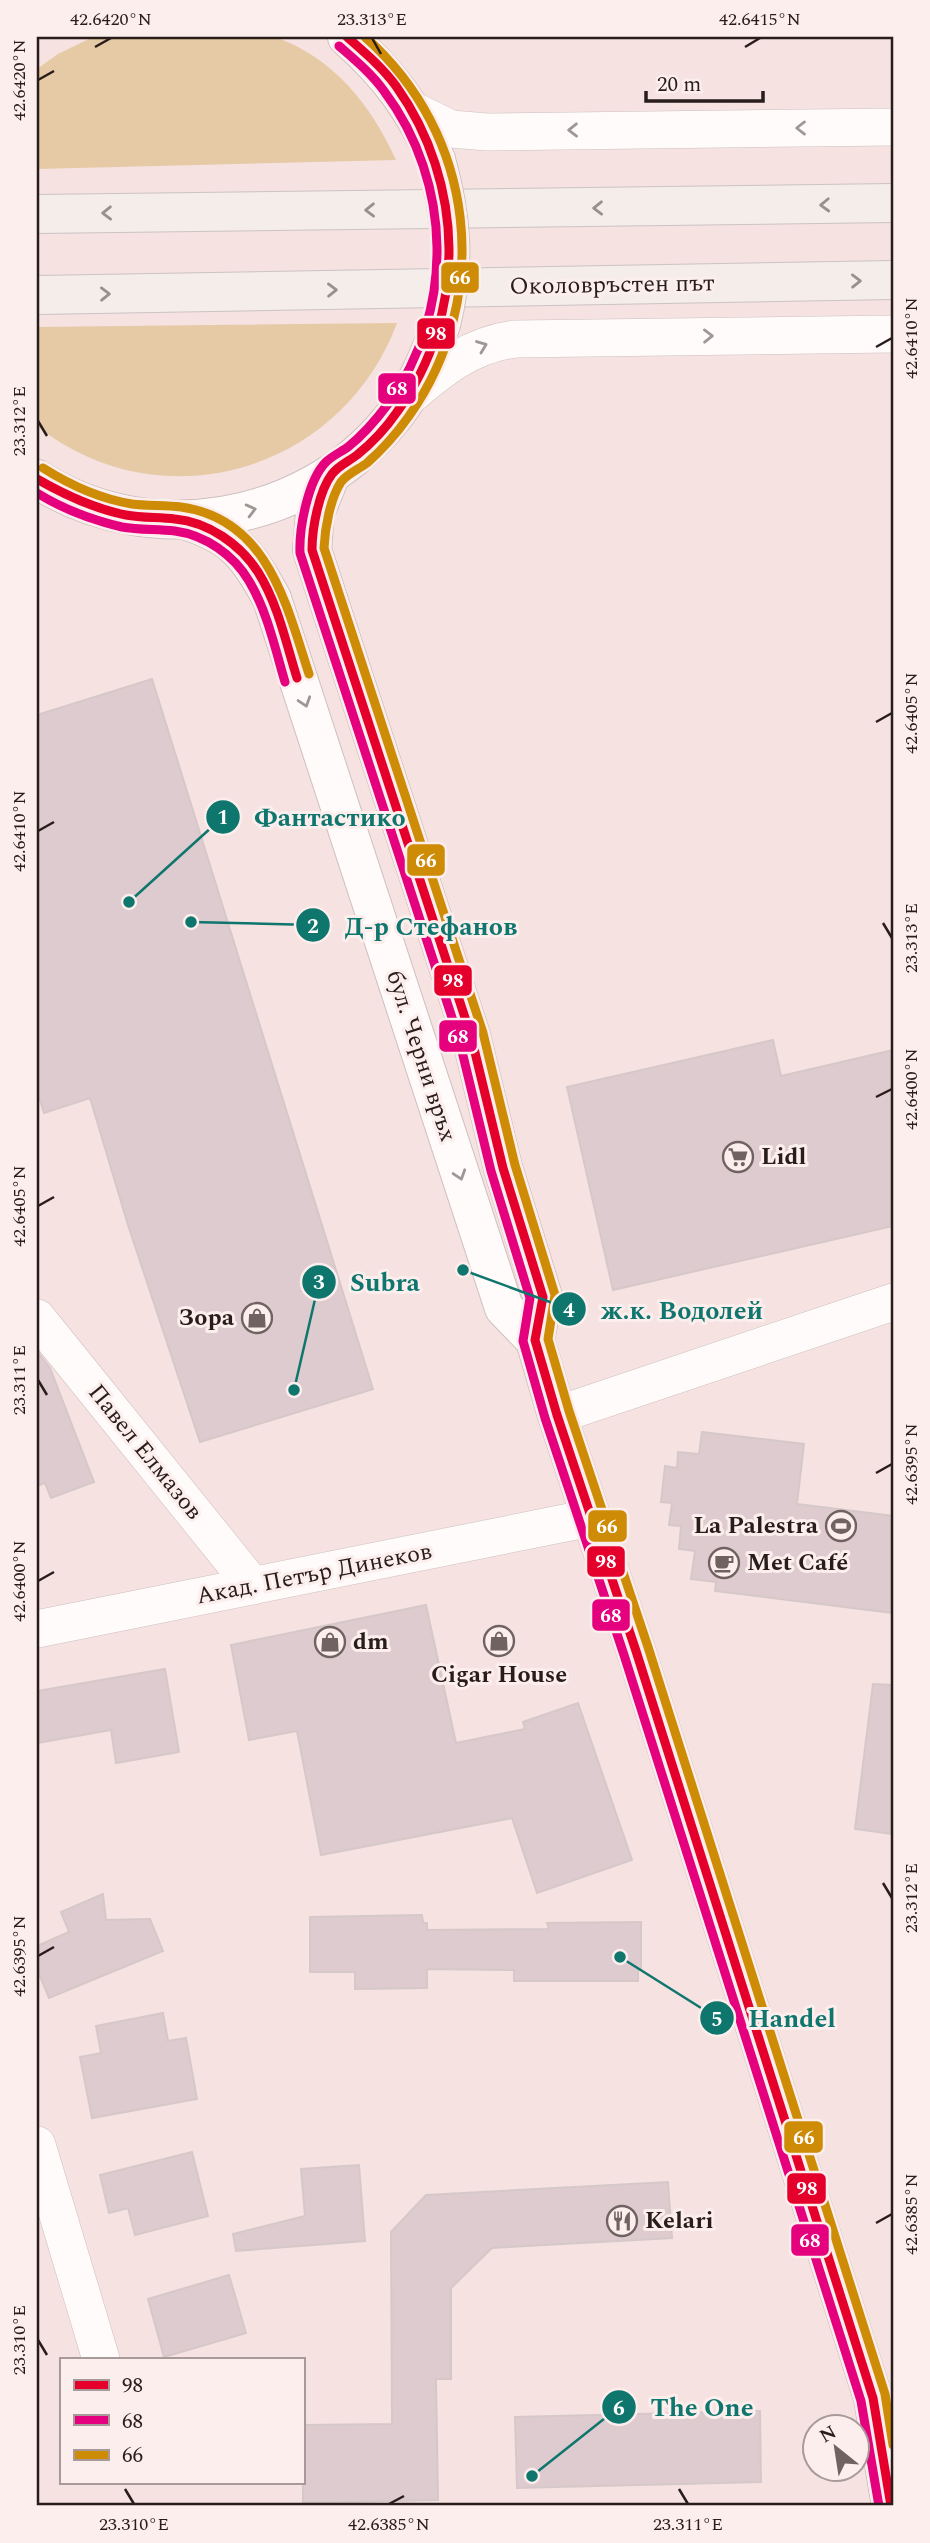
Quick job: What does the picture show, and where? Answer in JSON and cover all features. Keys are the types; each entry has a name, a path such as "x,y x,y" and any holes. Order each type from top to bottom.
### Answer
{"highway":[{"path":"37,214 893,203"},
{"name":"Околовръстен път","path":"37,295 893,280"}],"main road":[{"path":"37,479 59,492 102,509 144,518 213,518 272,504 297,494 331,474 365,447 389,423 406,399 429,356 441,324 451,261 451,231 436,160 412,110 372,59 347,37"},
{"name":"бул. Черни връх","path":"331,474 314,513 312,550 471,1036 503,1168 543,1297 535,1340 873,2398 891,2506"},
{"name":"бул. Черни връх","path":"184,520 212,529 234,545 257,570 272,599 504,1308 535,1340"}],"street":[{"path":"412,110 452,129 487,132 893,127"},
{"path":"406,399 470,351 497,341 516,338 893,334"},
{"path":"557,1415 893,1303"},
{"name":"Павел Елмазов","path":"37,1318 253,1586"},
{"name":"Акад. Петър Динеков","path":"37,1629 590,1518"},
{"path":"37,2146 102,2358"}],"shaded area":[{"path":"93,37 275,37 315,57 348,86 375,121 396,160 37,169 37,69 58,54"},
{"path":"397,323 371,374 335,415 292,447 243,467 191,476 138,472 86,456 37,426 37,327"}],"building":[{"path":"152,679 373,1389 200,1442 128,1225 90,1098 44,1113 37,1090 37,715"},
{"name":"Lidl","path":"773,1040 781,1076 893,1050 893,1226 613,1290 567,1087"},
{"path":"37,1351 50,1368 94,1482 51,1498 45,1483 37,1486"},
{"path":"702,1432 804,1444 797,1504 893,1516 893,1613 715,1591 716,1582 691,1579 695,1551 679,1549 681,1526 669,1525 672,1503 661,1502 665,1466 677,1468 678,1452 699,1454"},
{"path":"426,1605 456,1743 525,1729 523,1722 578,1703 632,1860 537,1893 512,1818 321,1855 297,1731 249,1740 231,1645"},
{"path":"165,1669 179,1752 116,1763 111,1730 37,1743 37,1691"},
{"path":"873,1684 893,1685 893,1834 855,1829"},
{"path":"103,1894 106,1920 150,1919 163,1951 49,1998 37,1969 37,1946 69,1932 61,1912"},
{"path":"422,1915 423,1923 427,1923 427,1930 549,1929 547,1923 641,1922 641,1970 638,1970 638,1981 514,1981 514,1970 427,1969 427,1988 355,1989 355,1972 310,1972 310,1917"},
{"path":"163,2013 168,2041 186,2038 197,2099 92,2118 80,2057 101,2053 96,2026"},
{"path":"192,2152 208,2216 135,2235 128,2208 109,2213 100,2175"},
{"path":"359,2165 365,2241 236,2251 233,2234 305,2216 301,2169"},
{"path":"668,2182 672,2238 492,2248 451,2288 451,2379 436,2379 438,2500 303,2503 304,2425 392,2424 391,2232 426,2195"},
{"path":"229,2275 246,2333 164,2357 148,2299"},
{"path":"760,2411 761,2482 517,2488 515,2417"}],"transit line":[{"name":"98","path":"347,37 391,79 419,124 435,164 445,206 449,249 446,291 436,333 420,374 397,412 383,429 363,450 337,468 327,481 317,510 312,550 471,1036 503,1168 543,1297 535,1340 873,2398 891,2506"},
{"name":"66","path":"365,37 402,76 430,120 450,168 460,218 461,268 453,319 436,369 395,435 367,463 341,482 329,514 324,548 483,1033 515,1165 555,1295 548,1339 569,1411 648,1647 885,2394 893,2445"},
{"name":"68","path":"339,46 369,73 384,91 407,127 423,166 433,206 437,247 434,288 425,329 410,368 388,404 359,437 326,462 314,480 303,518 300,553 459,1039 491,1171 530,1298 523,1341 545,1418 624,1655 861,2401 879,2506"},
{"name":"66","path":"43,468 75,486 109,499 132,504 181,507 211,515 234,528 254,547 269,569 292,620 309,674"},
{"name":"98","path":"37,479 69,496 103,509 132,516 187,521 211,530 233,544 251,562 265,584 281,624 297,678"},
{"name":"68","path":"37,493 67,509 111,524 186,533 218,548 243,572 255,593 270,630 285,682"}],"place":[{"name":"Фантастико","path":"129,902"},
{"name":"Д-р Стефанов","path":"191,922"},
{"name":"Lidl","path":"738,1157"},
{"name":"ж.к. Водолей","path":"463,1270"},
{"name":"Зора","path":"257,1318"},
{"name":"Subra","path":"294,1390"},
{"name":"La Palestra","path":"841,1526"},
{"name":"Met Café","path":"724,1563"},
{"name":"Cigar House","path":"499,1641"},
{"name":"dm","path":"330,1642"},
{"name":"Handel","path":"620,1957"},
{"name":"Kelari","path":"622,2221"},
{"name":"The One","path":"532,2476"}]}
